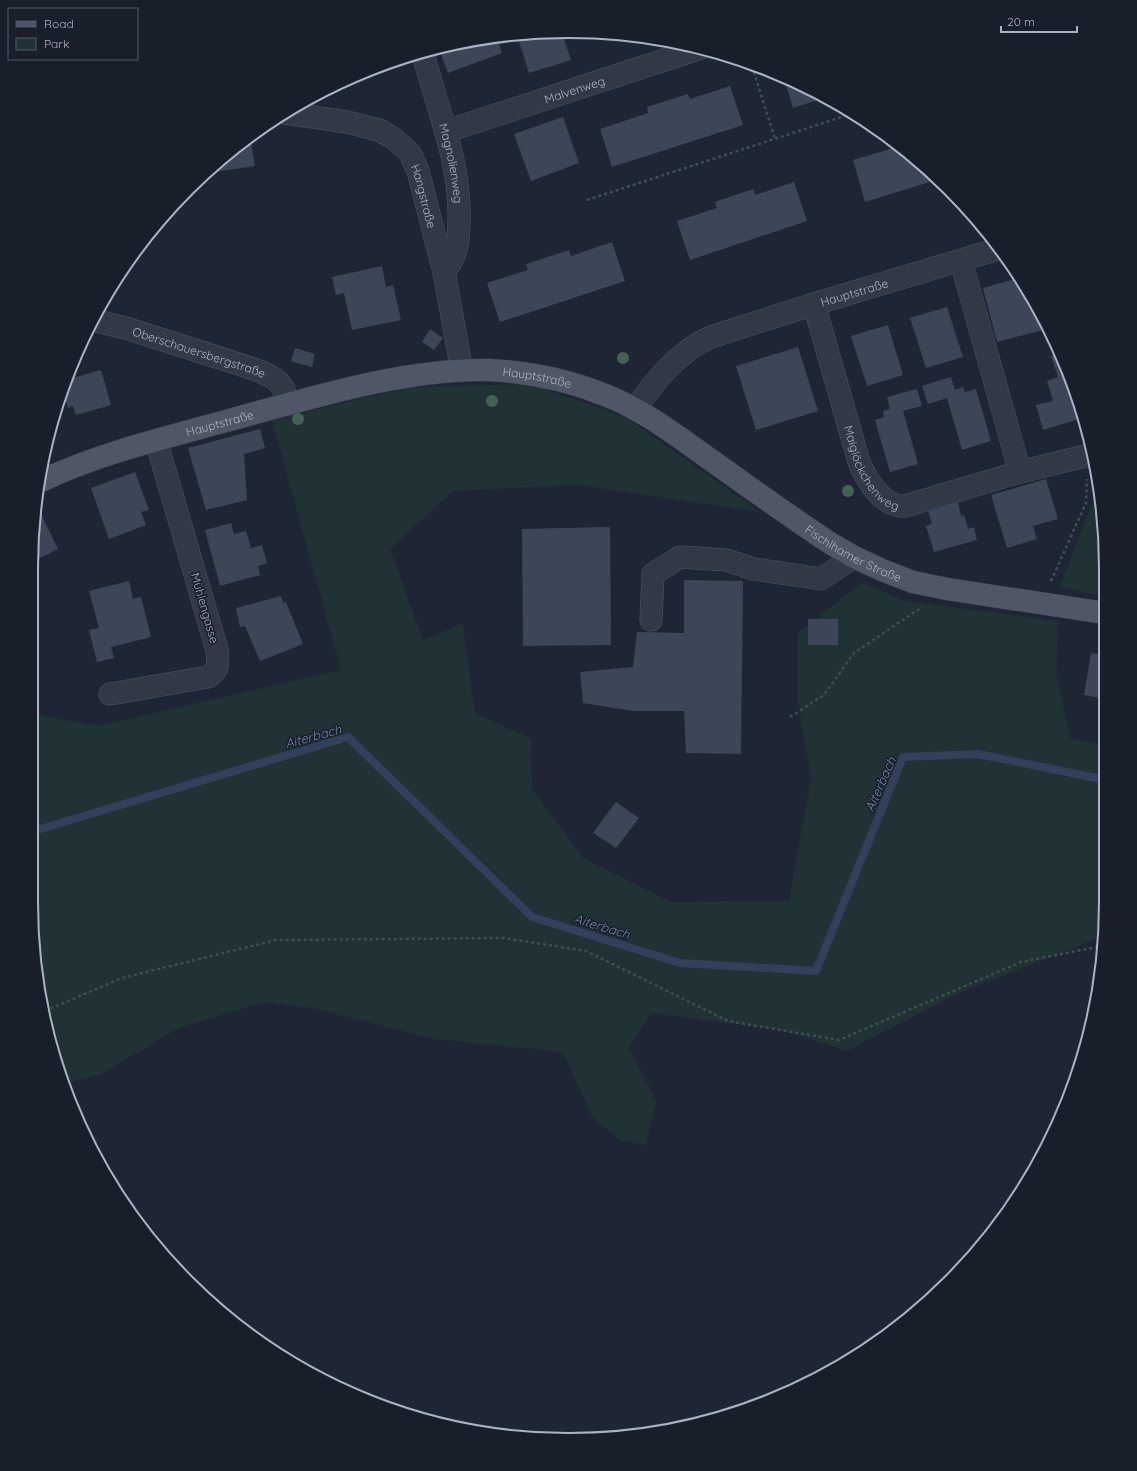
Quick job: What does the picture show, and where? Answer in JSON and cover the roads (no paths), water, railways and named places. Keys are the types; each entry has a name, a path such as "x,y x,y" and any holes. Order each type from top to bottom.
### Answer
{"main road":[{"name":"Hauptstraße","path":"46,479 73,466 98,457 156,440 366,384 415,375 489,370 539,375 570,382 607,395 636,409"},
{"name":"Fischlhamer Straße","path":"636,409 670,430 811,531 854,557 882,570 913,582 947,589 1099,612"}],"street":[{"name":"Malvenweg","path":"447,131 689,52"},
{"name":"Magnolienweg","path":"425,58 447,131 455,167 460,204 459,234 456,252 451,264 444,272"},
{"name":"Hangstraße","path":"293,115 348,122 379,130 393,138 410,153 418,171 444,272 462,371"},
{"name":"Hauptstraße","path":"636,409 666,369 684,352 697,343 711,337 814,304 993,251"},
{"path":"961,261 1020,472"},
{"name":"Maiglöckchenweg","path":"814,304 864,475 871,486 891,503 898,506 905,506 1020,472 1087,456"},
{"name":"Oberschauersbergstraße","path":"99,322 129,329 257,370 274,378 284,387 289,404"},
{"name":"Mühlengasse","path":"110,694 208,677 215,672 218,664 217,650 156,440"},
{"path":"651,620 653,574 680,557 726,560 754,569 820,579 854,557"}],"waterway":[{"name":"Aiterbach","path":"38,830 348,737 532,917 680,963 816,971 903,757 978,754 1099,779"}]}
